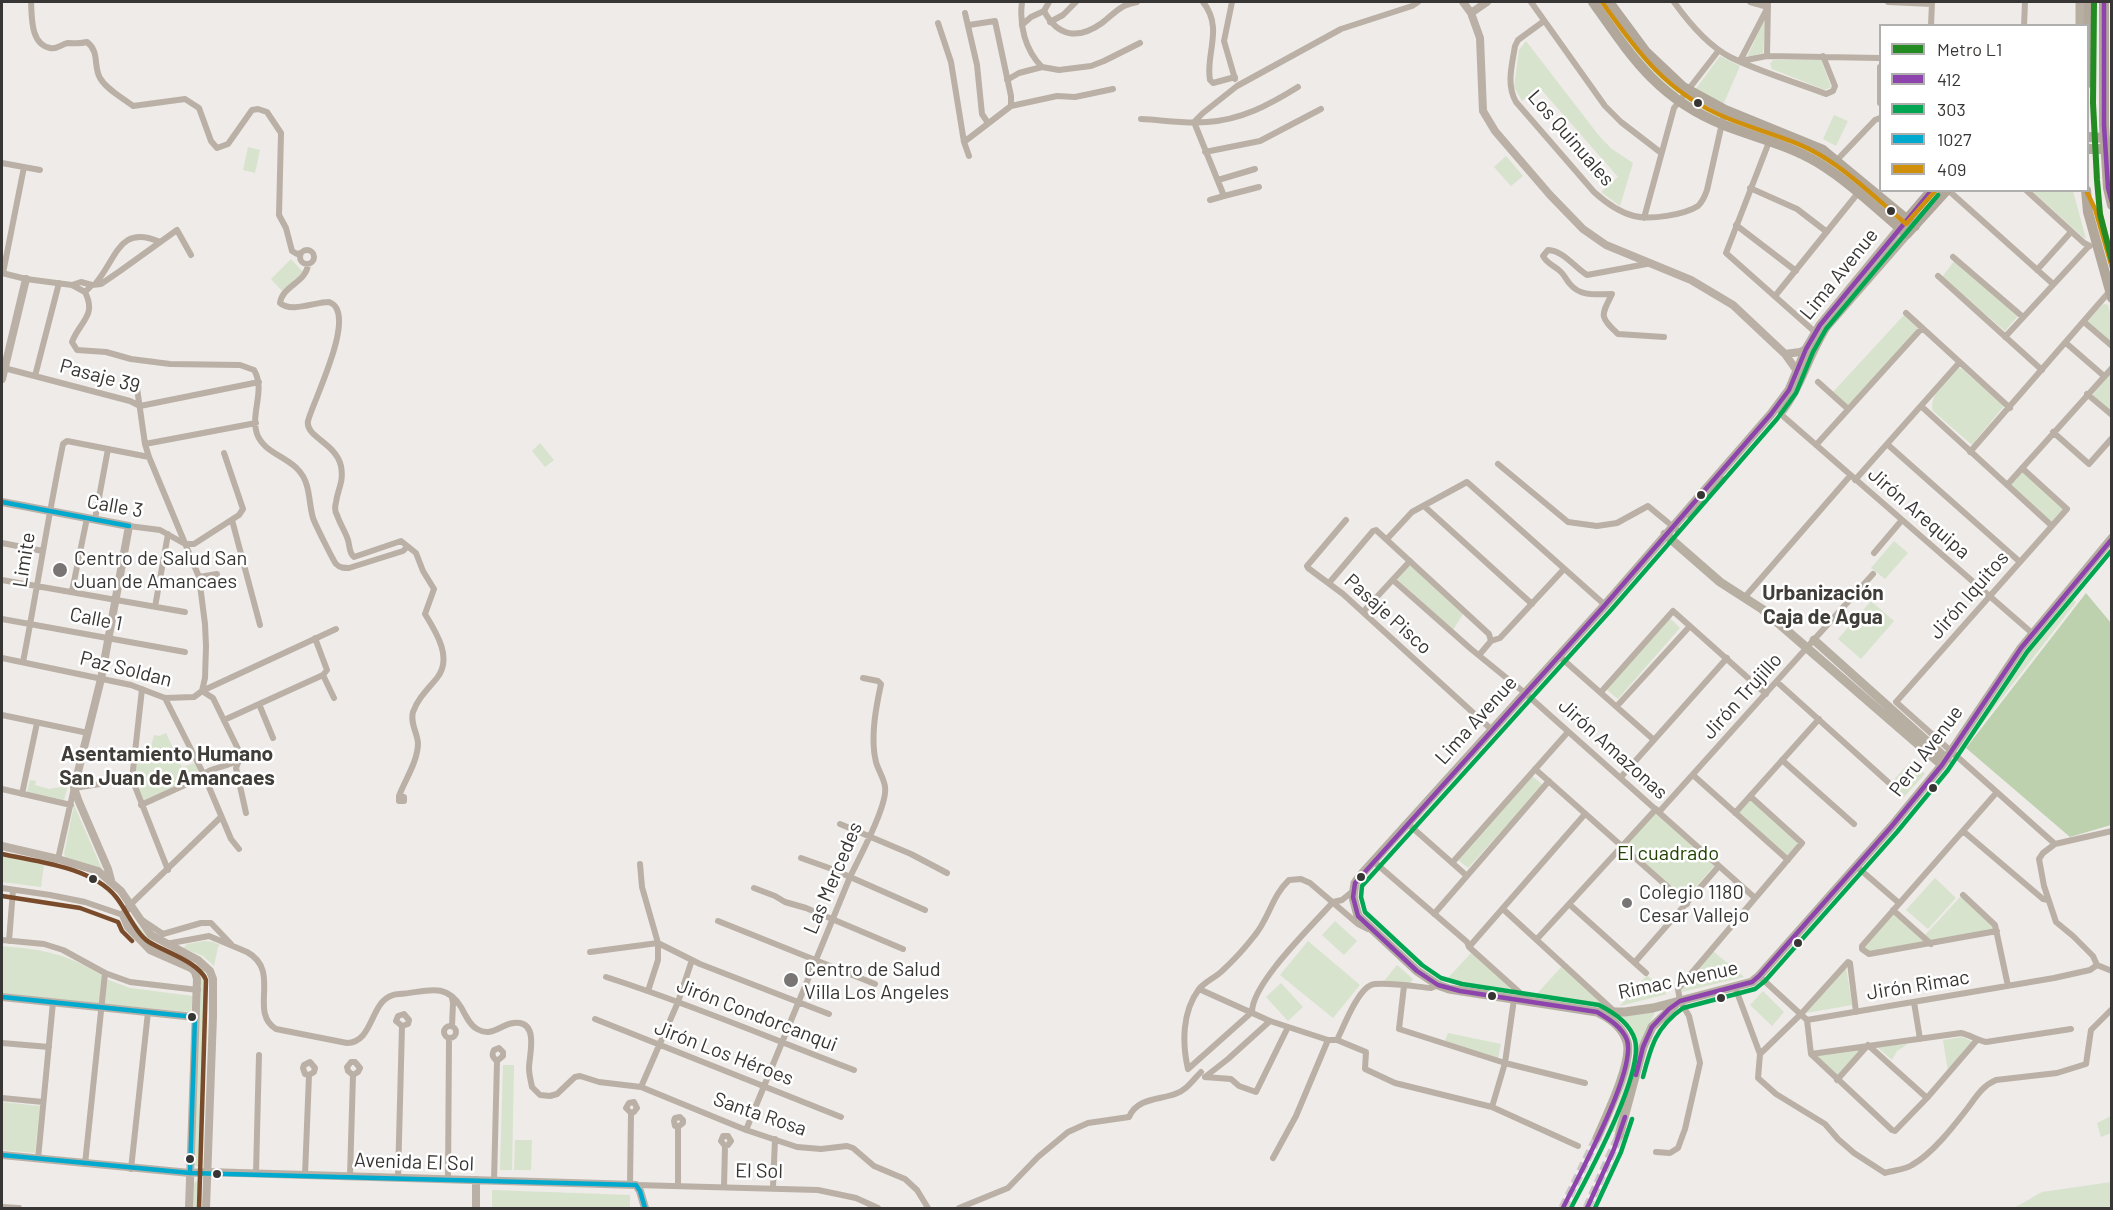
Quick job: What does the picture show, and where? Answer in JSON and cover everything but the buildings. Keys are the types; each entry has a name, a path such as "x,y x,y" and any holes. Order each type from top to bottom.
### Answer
{"main road":[{"path":"1593,2 1640,67 1678,101 1721,124 1818,162 1907,227"},
{"path":"1610,2 1646,52 1669,76 1688,91 1725,110 1813,144 1837,160 1907,227"},
{"path":"2080,2 2080,24"},
{"path":"2088,24 2089,2"},
{"path":"2104,2 2103,33 2109,149 2108,188 2112,205"},
{"path":"2103,33 2112,51"},
{"path":"2089,137 2108,138"},
{"path":"2089,149 2109,149"},
{"name":"Lima Avenue","path":"1675,528 1771,414 1789,390 1809,350 1907,227 1931,192"},
{"name":"Lima Avenue","path":"1353,890 1360,876 1373,861 1789,401 1801,380 1815,332 1844,294 1907,227 1946,192"},
{"path":"2079,192 2088,212"},
{"path":"2086,192 2093,246 2110,295"},
{"path":"1665,538 1720,582 1811,644 1947,758"},
{"name":"Peru Avenue","path":"1759,976 1947,758 2032,633 2110,541"},
{"path":"1353,890 1358,916 1372,930"},
{"name":"Rimac Avenue","path":"1372,930 1422,975 1438,984 1460,991 1597,1012 1638,1011 1735,987 1752,982 1759,976"},
{"path":"1619,1136 1647,1038 1658,1020 1680,1001"},
{"path":"1597,1012 1615,1023 1625,1035 1628,1045 1625,1069 1597,1138"}],"street":[{"path":"31,2 32,25 42,44 49,48 57,48 66,43 87,42 93,46 100,79 134,106 185,99 199,108 211,141 217,148 228,144 252,110 267,112 281,133 279,215 286,228 292,251 300,253 306,249 313,252 314,259 308,264 307,271 280,298 280,303 284,307 294,307 329,302 336,306 338,311 339,327 336,345 314,400 307,426 311,434 331,448 341,465 342,485 336,501 336,513 348,539 352,556 401,541 406,543 407,547 416,553 434,589 425,614 441,643 443,664 440,675 419,700 413,712 412,719 418,744 399,796"},
{"path":"1022,2 1022,25 1027,44 1042,67"},
{"path":"1022,25 1031,17 1044,11 1049,2"},
{"path":"1050,22 1063,15 1076,2"},
{"path":"1044,11 1055,27 1067,33 1083,33 1093,29 1124,6 1137,2"},
{"path":"1203,2 1209,10 1214,40 1210,81 1235,77"},
{"path":"1232,2 1224,40 1237,86"},
{"path":"1194,122 1203,112 1237,86 1341,29 1418,2"},
{"path":"1463,2 1471,13 1480,38 1483,111 1495,132 1550,195 1583,230 1615,250 1691,280 1720,297 1743,314 1785,354 1797,371"},
{"path":"1471,13 1486,2"},
{"path":"1530,2 1605,106 1660,152"},
{"path":"1674,2 1691,24 1719,50 1740,61 1826,94 1833,91 1834,86 1823,56"},
{"path":"1750,2 1768,4"},
{"path":"1888,2 1932,2 1931,24"},
{"path":"2024,24 2025,2"},
{"path":"1740,61 1768,4"},
{"path":"1767,56 1768,4"},
{"path":"965,13 977,65 982,114 988,123"},
{"path":"969,25 994,21 1011,106"},
{"name":"Los Quinuales","path":"1544,21 1518,40 1515,46 1509,87 1511,94 1515,102 1598,195 1620,210 1644,218 1672,215 1698,205 1704,199 1725,110"},
{"path":"938,23 951,62 964,142 969,156"},
{"path":"1214,40 1224,40"},
{"path":"1007,80 1019,73 1042,67 1059,70 1091,66 1140,43"},
{"path":"1644,218 1670,117 1678,101 1719,50"},
{"path":"1740,61 1767,56 1879,58"},
{"path":"1141,119 1222,121 1241,117 1298,87"},
{"path":"964,142 1011,106 1056,96 1075,98 1113,89"},
{"path":"1205,152 1260,141 1321,109"},
{"path":"1837,160 1875,120 1879,119"},
{"path":"1194,122 1224,196"},
{"path":"1769,142 1726,252 1815,332"},
{"path":"2,163 39,170"},
{"path":"24,167 2,273 26,279 72,285 85,292 90,307 88,315 72,342 77,350 106,352 131,359 170,364 248,366 254,370 259,382 256,423 258,434 266,445 291,462 303,475 315,523 334,562 338,566 349,568 403,551 407,547"},
{"path":"1218,180 1255,169"},
{"path":"1210,200 1259,187"},
{"path":"1750,188 1791,205 1827,232"},
{"path":"1950,192 2053,284"},
{"path":"2005,337 2053,284 2093,246 2071,231 2028,192"},
{"path":"1775,296 1858,193"},
{"path":"1736,225 1796,271"},
{"path":"72,285 81,282 101,284 177,230 190,255"},
{"path":"2037,270 2071,231"},
{"path":"85,292 104,274 122,243 138,236 150,237 160,242"},
{"path":"1652,263 1587,275 1564,256 1553,251 1548,250 1543,256 1561,272 1572,287 1580,292 1592,295 1612,294 1602,313 1604,319 1618,334 1664,337"},
{"path":"300,253 300,261 308,264"},
{"path":"1953,256 2023,317"},
{"path":"1938,276 2042,370"},
{"path":"2,374 26,279"},
{"path":"35,376 59,283"},
{"path":"1970,452 2110,295"},
{"path":"1906,313 2010,408"},
{"path":"2084,322 2112,346"},
{"path":"1816,445 1922,328"},
{"path":"2066,343 2104,376"},
{"path":"1785,354 1809,350"},
{"path":"1744,598 1959,363"},
{"path":"2007,484 2112,368"},
{"name":"Pasaje 39","path":"2,374 35,376 130,401 140,406 259,382"},
{"path":"1818,382 1848,409"},
{"path":"137,388 149,457 199,577 206,646 205,678 202,691 213,698 240,753 236,768 246,813"},
{"path":"2087,394 2112,415"},
{"path":"1921,406 2052,526"},
{"name":"Jirón Arequipa","path":"1784,417 2032,633"},
{"path":"145,444 256,423"},
{"path":"2053,432 2089,464 2112,438"},
{"name":"Limite","path":"23,662 38,585 48,512 64,442 149,457"},
{"path":"1887,444 2020,562"},
{"path":"72,591 108,449"},
{"path":"185,544 194,544 232,520 243,509 224,453"},
{"path":"1498,464 1568,522 1597,526 1617,523 1648,506 1675,528"},
{"name":"Jirón Iquitos","path":"1947,758 1896,702 2067,509 2022,468"},
{"path":"1387,539 1412,512 1467,482 1605,604"},
{"name":"Calle 3","path":"2,502 48,512 160,530 185,544"},
{"path":"1424,506 1532,604"},
{"path":"232,520 260,625"},
{"name":"Pasaje Pisco","path":"1346,520 1307,567 1363,612 1492,730"},
{"path":"1874,553 1902,520"},
{"path":"58,859 101,679 129,526"},
{"path":"1329,584 1376,530 1489,634 1491,641"},
{"path":"155,607 168,534"},
{"path":"2,543 43,551"},
{"path":"1363,612 1410,561"},
{"path":"1480,654 1491,641 1500,638 1564,569"},
{"path":"199,577 217,574"},
{"name":"Jirón Trujillo","path":"1537,939 1621,847 1693,775 1873,574"},
{"path":"2,580 185,612"},
{"name":"Jirón Amazonas","path":"1393,580 1621,777 1755,898"},
{"path":"1601,692 1672,611 1766,694"},
{"name":"Calle 1","path":"2,619 185,652"},
{"path":"1617,706 1690,626"},
{"name":"Paz Soldan","path":"2,658 131,685 165,698 194,697 202,691 336,629"},
{"path":"224,720 323,675 327,670 315,638"},
{"path":"1559,656 1654,740"},
{"path":"1621,777 1727,658"},
{"path":"323,675 334,698"},
{"name":"Las Mercedes","path":"746,1130 780,1042 817,960 850,877 870,837 884,798 886,788 875,761 874,722 881,684 878,681 863,678"},
{"path":"1777,682 1888,782"},
{"path":"142,690 132,779 168,870"},
{"path":"165,698 203,773 231,839 239,849"},
{"path":"259,704 273,738"},
{"path":"2,716 88,733"},
{"path":"1735,813 1819,719"},
{"path":"22,794 37,723"},
{"path":"1452,863 1568,732"},
{"path":"1947,758 1997,792 2055,844"},
{"path":"141,805 198,779 203,773 239,760"},
{"path":"1782,760 1854,824"},
{"path":"1535,769 1687,904"},
{"path":"1693,775 1788,860"},
{"path":"74,788 132,779"},
{"path":"1434,914 1549,782"},
{"path":"74,788 111,880"},
{"path":"2,789 71,805"},
{"path":"1996,931 1869,954 1864,952 1863,946 1997,792"},
{"path":"1656,1152 1670,1153 1678,1148 1685,1130 1700,1063 1689,1016 1680,1001 1678,989 1802,843 1750,796"},
{"path":"1469,947 1585,814"},
{"path":"123,915 129,906 221,817"},
{"path":"1407,823 1467,876"},
{"path":"840,824 911,854 947,873"},
{"path":"1964,831 2048,900"},
{"path":"2112,831 2055,844 2039,859 2048,900 2058,925 2073,936 2096,960 2097,965 2112,971"},
{"path":"2,846 88,867 111,880 151,935 205,965 213,979 206,1209"},
{"path":"801,858 925,910"},
{"path":"1373,861 1467,942 1469,947 1528,1001"},
{"path":"640,864 642,887 658,943 658,960 648,991"},
{"path":"1635,962 1719,866"},
{"path":"1856,866 1899,903"},
{"path":"1188,1069 1184,1024 1190,1005 1200,989 1228,965 1255,935 1265,920 1274,898 1285,884 1293,879 1301,879 1310,883 1358,924 1372,930"},
{"path":"2,888 86,902 123,915 128,927 150,950 195,972 198,990 195,1017 189,1209"},
{"path":"754,888 903,948"},
{"path":"13,890 5,941 44,945 63,950 105,973 130,982 198,990"},
{"path":"1188,1069 1252,1012 1252,1005 1262,985 1333,902 1342,900 1353,890"},
{"path":"1963,895 1995,925 2008,986"},
{"path":"1569,904 1647,973"},
{"path":"1503,909 1616,1013"},
{"path":"1893,910 1931,944"},
{"path":"137,916 163,934 201,923 211,923 235,948"},
{"path":"718,921 875,984"},
{"path":"165,944 209,936 252,955 261,966 265,976 263,1013 272,1027 341,1042 355,1043 362,1037 381,1002 388,996 416,993 428,988 445,992 452,997 452,1026 446,1027 444,1032 445,1037 448,1038 448,1179"},
{"path":"590,952 658,943 692,960 829,1014"},
{"path":"641,1087 678,1002 692,960"},
{"path":"1760,1054 1801,1014 1848,962 1850,963 1856,1012"},
{"name":"Jirón Rimac","path":"1807,1020 2008,986 2090,970 2097,965"},
{"path":"85,1164 105,973"},
{"path":"1416,987 1421,982 1422,975"},
{"path":"1759,976 1807,1020 1811,1054 1895,1131 1977,1040"},
{"name":"Jirón Condorcanqui","path":"606,978 678,1002 854,1071"},
{"path":"1337,1040 1365,988 1374,984 1431,988 1438,984"},
{"path":"1404,986 1399,1029 1505,1063 1585,1083"},
{"path":"1735,987 1760,1054 1758,1078 1784,1100 1825,1124 1849,1149 1885,1173 1912,1166 1924,1156 1955,1124 1989,1083 1996,1080 2056,1072 2086,1064 2091,1030 2112,1010"},
{"path":"1200,989 1270,1021 1328,1040 1337,1040 1366,1052 1365,1070 1395,1083 1492,1107 1578,1146"},
{"path":"2,997 195,1017"},
{"name":"Santa Rosa","path":"452,997 458,1002 474,1027 480,1031 490,1033 509,1024 519,1023 529,1029 531,1036 529,1071 532,1087 536,1092 550,1096 557,1094 575,1077 580,1076 599,1082 641,1087 746,1130 797,1147 820,1149 841,1145 853,1148 874,1166 905,1179 917,1190 928,1209"},
{"path":"1492,1107 1505,1063 1514,999"},
{"path":"38,1159 53,1002"},
{"path":"1914,1002 1920,1039"},
{"path":"130,1169 148,1012"},
{"name":"Jirón Los Héroes","path":"595,1019 842,1117"},
{"path":"959,1209 1008,1188 1038,1157 1068,1132 1088,1124 1129,1117 1131,1111 1140,1104 1176,1094 1228,1059 1270,1021"},
{"path":"398,1178 402,1026"},
{"path":"1188,1069 1231,1079 1239,1086 1256,1092 1288,1027"},
{"path":"1811,1054 1961,1033 1986,1042 2071,1029"},
{"path":"1273,1158 1296,1116 1328,1040"},
{"path":"2,1043 49,1047"},
{"path":"1837,1080 1868,1045"},
{"path":"1868,1045 1927,1098"},
{"path":"256,1173 259,1055"},
{"path":"494,1181 497,1061"},
{"path":"350,1176 353,1074"},
{"path":"305,1175 309,1075"},
{"path":"2,1098 43,1102"},
{"path":"631,1113 633,1185 640,1191 645,1209"},
{"path":"678,1127 678,1186"},
{"path":"773,1188 775,1139"},
{"path":"724,1187 725,1146"},
{"name":"Avenida El Sol","path":"2,1155 190,1173 633,1185"},
{"path":"476,1180 476,1209"},
{"name":"El Sol","path":"633,1185 773,1188 834,1192 856,1198 878,1209"},
{"path":"2,1206 19,1209"}],"green space":[{"path":"1598,2 1606,2 1681,90 1676,95 1646,67"},
{"path":"1766,16 1763,53 1747,57"},
{"path":"1526,41 1600,137 1612,149 1633,163 1620,206 1601,192 1618,177 1539,87 1522,101 1514,87 1519,50"},
{"path":"1720,56 1740,66 1723,105 1695,90"},
{"path":"1773,60 1821,60 1831,87 1825,90 1772,69 1770,64"},
{"path":"1688,95 1720,113 1718,119 1685,99"},
{"path":"1834,115 1848,121 1836,146 1823,139"},
{"path":"1728,117 1817,151 1893,213 1891,216 1843,175 1728,122"},
{"path":"248,147 260,150 255,173 243,170"},
{"path":"1506,156 1523,176 1511,186 1494,167"},
{"path":"2033,192 2073,192 2086,239"},
{"path":"291,259 303,272 282,291 271,279"},
{"path":"1955,260 2018,316 2005,331 1942,277"},
{"path":"2105,304 2108,305 2111,317 2111,343 2087,322"},
{"path":"1904,315 1919,329 1848,407 1832,393"},
{"path":"1958,368 2004,406 1972,445 1933,411 1933,399"},
{"path":"2111,373 2111,412 2093,395"},
{"path":"540,443 554,460 545,467 532,451"},
{"path":"2022,468 2065,509 2052,524 2007,484"},
{"path":"1894,541 1908,553 1885,579 1871,568"},
{"path":"1410,565 1463,614 1453,630 1397,579"},
{"path":"2086,593 2111,623 2111,825 2070,837 1966,748"},
{"path":"2069,597 2076,602 1975,733 1971,731 2033,642"},
{"path":"1871,601 1894,621 1861,659 1838,639"},
{"path":"1670,618 1680,628 1618,699 1606,689"},
{"path":"166,733 182,767 195,763 200,772 198,776 142,802 133,779 139,749 150,750 154,735 159,736"},
{"path":"1911,761 1925,774 1903,798 1889,785"},
{"path":"1531,775 1543,785 1468,868 1456,858"},
{"path":"30,780 36,781 35,785 49,789 68,786 64,800 27,792"},
{"path":"1750,798 1799,843 1786,857 1738,812"},
{"path":"74,805 102,869 66,859 64,854"},
{"name":"El cuadrado","path":"1656,811 1716,864 1685,899 1625,845"},
{"path":"2,856 44,865 41,887 2,882"},
{"path":"1935,878 1956,898 1928,929 1906,910"},
{"path":"1962,895 1993,924 1994,930 1931,941 1925,935"},
{"path":"1894,912 1923,940 1922,942 1867,952 1865,947"},
{"path":"132,919 155,944 201,966 207,976 202,1162 198,1167 194,1165 199,975 150,947 131,927"},
{"path":"1335,921 1357,941 1344,955 1322,935"},
{"path":"205,941 220,945 214,966 203,956 183,948 187,944"},
{"path":"1308,941 1360,985 1333,1018 1280,975"},
{"path":"2,946 31,949 66,957 103,976 100,1004 2,993"},
{"path":"1713,951 1744,977 1682,992 1683,986"},
{"path":"1472,952 1510,987 1509,991 1446,980"},
{"path":"1397,965 1413,979 1410,984 1384,981"},
{"path":"1563,965 1602,1003 1600,1006 1535,996"},
{"path":"1846,967 1852,1005 1806,1013"},
{"path":"1647,975 1667,994 1620,1006"},
{"path":"106,979 130,988 193,996 191,1012 103,1004"},
{"path":"1281,983 1303,1007 1288,1021 1266,997"},
{"path":"1763,991 1784,1012 1772,1026 1750,1005"},
{"path":"1655,1012 1637,1050 1618,1132 1609,1132 1635,1051 1629,1031 1615,1017"},
{"path":"1448,1033 1501,1044 1498,1058 1445,1041"},
{"path":"1962,1037 1973,1042 1948,1071 1943,1040"},
{"path":"1908,1044 1897,1051 1892,1060 1877,1047"},
{"path":"1863,1048 1837,1076 1814,1055"},
{"path":"503,1065 514,1065 512,1170 500,1170"},
{"path":"2,1102 40,1106 35,1153 2,1150"},
{"path":"2111,1116 2111,1133 2101,1137 2097,1123"},
{"path":"515,1140 532,1140 531,1170 514,1170"},
{"path":"198,1180 201,1185 201,1208 192,1208 193,1184"},
{"path":"2111,1182 2111,1208 2014,1208 2042,1192"},
{"path":"492,1190 630,1195 630,1208 492,1208"}],"tunnel":[{"path":"1587,1208 1619,1136"},
{"path":"1563,1208 1597,1138"}],"metro line":[{"name":"L1","path":"2094,2 2093,103 2097,180 2100,214 2112,261"}],"transit line":[{"name":"409","path":"1602,2 1641,54 1671,84 1688,97 1727,118 1786,139 1820,155 1854,179 1906,224 1934,192"},
{"name":"412","path":"2104,2 2104,125 2108,188 2112,203"},
{"name":"412","path":"1563,1208 1615,1098 1628,1055 1625,1035 1615,1024 1597,1012 1460,991 1438,985 1417,971 1358,916 1353,897 1355,883 1605,605 1771,414 1789,390 1806,349 1820,325 1930,192"},
{"name":"409","path":"2087,192 2095,209 2112,268"},
{"name":"303","path":"1571,1208 1601,1150 1623,1100 1636,1056 1633,1034 1625,1023 1599,1005 1462,984 1441,978 1422,965 1365,912 1361,897 1362,886 1611,610 1777,419 1796,393 1813,352 1826,329 1938,195"},
{"name":"1027","path":"2,502 129,526"},
{"name":"412","path":"1636,1075 1643,1047 1652,1027 1669,1009 1680,1001 1752,982 1759,976 1891,827 1942,765 2021,648 2112,539"},
{"name":"303","path":"1643,1077 1656,1038 1666,1022 1674,1015 1683,1008 1755,989 1765,981 1897,832 1948,770 2027,652 2112,550"},
{"path":"2,854 79,872 106,887 116,897 144,938 189,963 206,980 199,1208"},
{"path":"2,896 80,908 118,922 122,931 132,941"},
{"name":"1027","path":"2,997 195,1017 190,1173"},
{"name":"412","path":"1587,1208 1614,1149 1625,1117"},
{"name":"303","path":"1595,1208 1621,1152 1632,1119"},
{"name":"1027","path":"2,1155 190,1173 636,1185 645,1208"}],"place":[{"name":"Centro de Salud San Juan de Amancaes","path":"60,570"},
{"name":"Colegio 1180 Cesar Vallejo","path":"1627,903"},
{"name":"Centro de Salud Villa Los Angeles","path":"791,980"}],"district":[{"name":"Urbanización Caja de Agua","path":"1823,605"},
{"name":"Asentamiento Humano San Juan de Amancaes","path":"167,766"}]}
